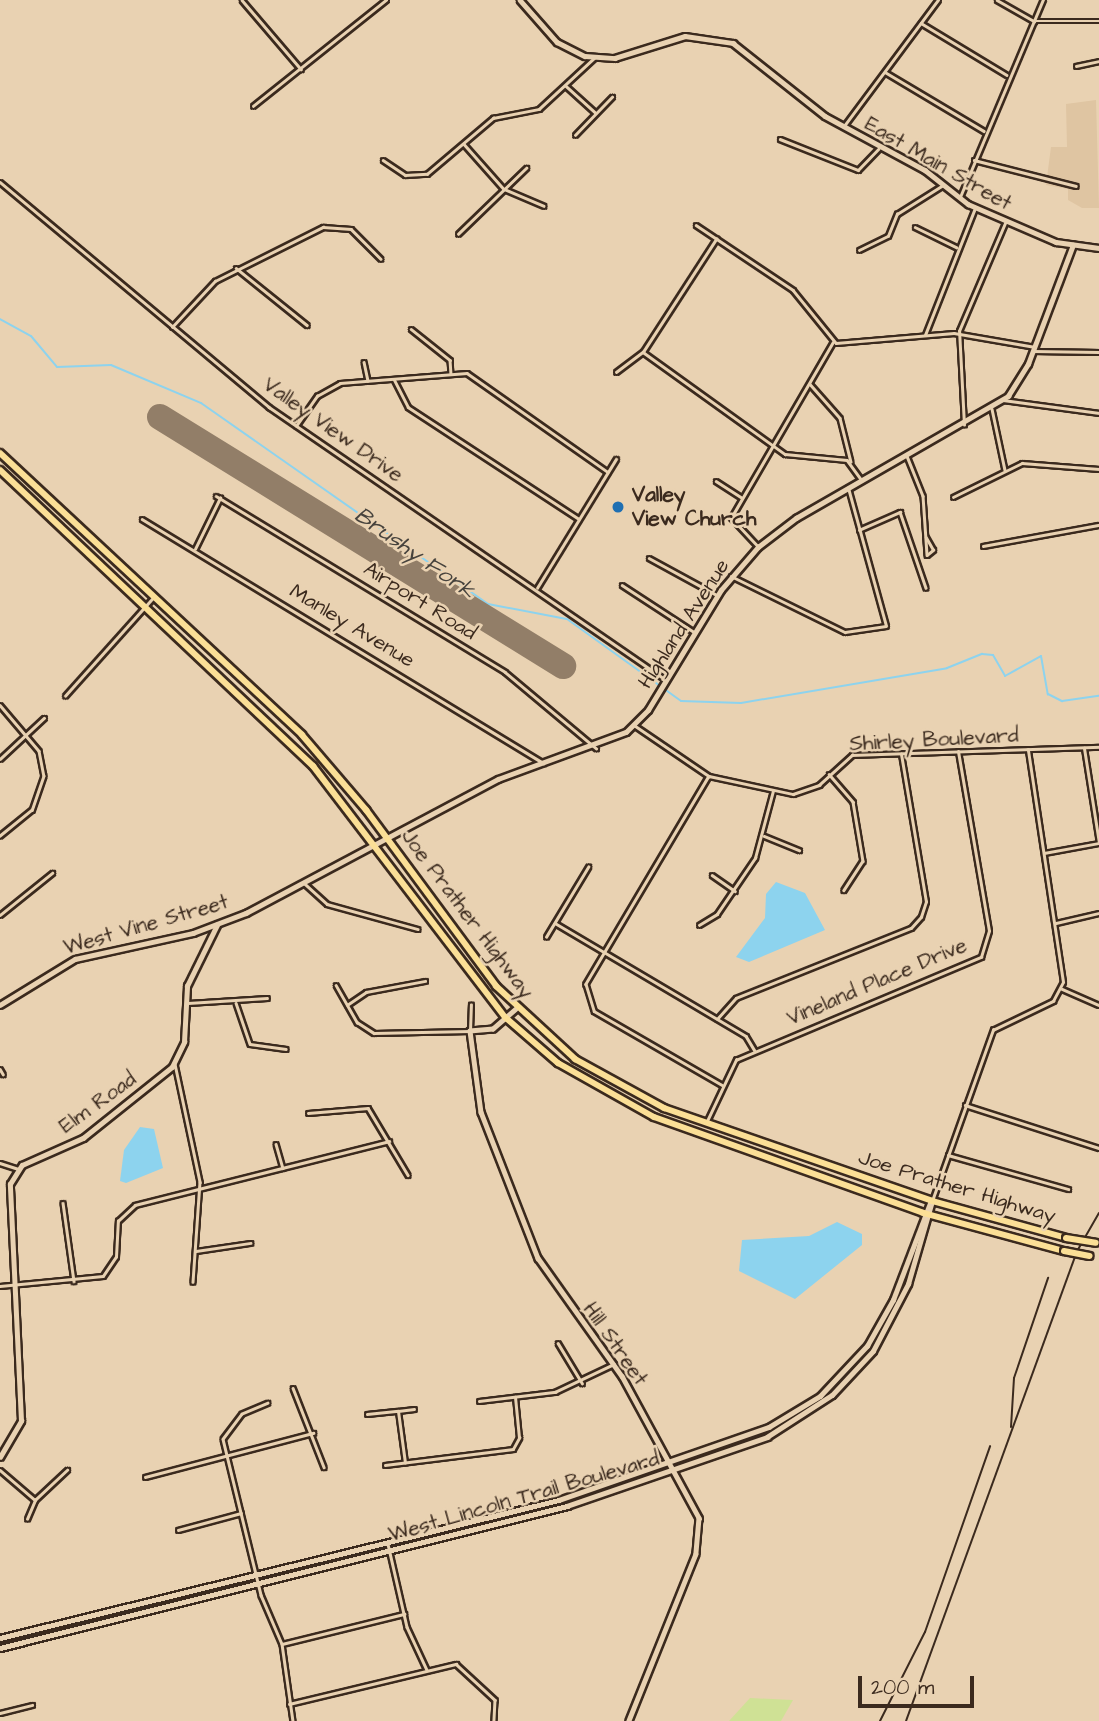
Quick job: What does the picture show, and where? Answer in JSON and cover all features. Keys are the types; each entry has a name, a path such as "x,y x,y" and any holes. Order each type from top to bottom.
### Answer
{"highway":[{"name":"Joe Prather Highway","path":"0,453 294,726 387,838 516,1009 604,1079 706,1122 932,1201 1066,1238 1098,1243"},
{"name":"Joe Prather Highway","path":"0,470 147,604 321,774 506,1018 558,1063 626,1105 923,1213 1063,1251 1099,1257"}],"main road":[{"path":"520,0 557,42 594,58"},
{"name":"East Main Street","path":"594,58 615,58 685,36 724,40 843,128 943,185 975,208 1073,245 1099,248"},
{"name":"Highland Avenue","path":"304,883 387,838 544,763 596,748 634,725 657,696 731,576 758,547 848,488 964,425 1003,400 1034,349 1073,245"},
{"name":"West Vine Street","path":"0,1005 71,961 217,925 304,883"},
{"path":"175,1064 184,1042 184,1003 217,925"},
{"path":"470,1031 488,1030 516,1009"},
{"name":"Hill Street","path":"470,1031 478,1105 534,1249 614,1364 673,1462 697,1510 698,1545 629,1721"},
{"name":"Elm Road","path":"18,1169 83,1138 175,1064"},
{"path":"0,1457 21,1421 7,1201 18,1169"},
{"name":"West Lincoln Trail Boulevard","path":"0,1638 559,1500 673,1462 780,1422 837,1380 888,1310 923,1213 932,1201"},
{"name":"West Lincoln Trail Boulevard","path":"0,1648 390,1552 677,1470 779,1431 850,1378 896,1312 931,1215 932,1201"}],"street":[{"path":"242,0 301,69"},
{"path":"253,106 386,0"},
{"path":"843,128 938,0"},
{"path":"997,0 1031,20 1099,21"},
{"path":"959,198 1007,75 1031,20 1043,0"},
{"path":"921,23 1007,75"},
{"path":"383,160 399,173 420,176 464,144 493,118 533,112 566,86 594,58"},
{"path":"1076,66 1099,61"},
{"path":"885,72 985,131"},
{"path":"566,86 596,113"},
{"path":"575,135 611,97"},
{"path":"780,139 858,170 878,149"},
{"path":"464,144 504,189 544,206"},
{"path":"974,160 1076,186"},
{"path":"458,234 526,168"},
{"name":"Valley View Drive","path":"0,182 172,327 296,426 537,589 665,682"},
{"path":"859,250 888,236 897,214 943,185"},
{"path":"925,335 975,208"},
{"path":"964,425 959,333 1006,221"},
{"path":"172,327 204,288 236,268 335,225 351,229 381,258"},
{"path":"696,225 793,290 833,342"},
{"path":"915,228 957,248"},
{"path":"615,372 643,352 716,239"},
{"path":"236,268 307,325"},
{"path":"411,329 450,360 451,374"},
{"path":"833,342 959,333 1034,349 1099,352"},
{"path":"758,547 731,522 742,498 833,342"},
{"path":"643,352 773,446 795,458 851,462"},
{"path":"364,362 368,381"},
{"path":"296,426 326,388 368,381 451,374 475,376 608,472"},
{"path":"394,379 408,407 579,519"},
{"path":"810,384 841,418 851,462 862,481"},
{"path":"1003,400 1099,413"},
{"path":"992,409 1004,470"},
{"path":"908,456 922,489 926,538"},
{"path":"537,589 616,459"},
{"path":"953,497 1004,470 1029,463 1099,469"},
{"path":"716,481 742,498"},
{"path":"731,576 845,632 886,626 848,488"},
{"name":"Airport Road","path":"194,550 218,497 505,672 596,748"},
{"path":"859,530 900,513 926,588"},
{"name":"Manley Avenue","path":"142,519 544,763"},
{"path":"983,546 1099,525"},
{"path":"649,558 718,595"},
{"path":"622,585 695,632"},
{"path":"65,696 155,595"},
{"path":"0,705 41,755 42,788 32,810 0,836"},
{"path":"0,759 44,718"},
{"name":"Shirley Boulevard","path":"634,725 709,776 773,791 806,793 852,755 1099,747"},
{"path":"1044,853 1099,843 1084,748"},
{"path":"1028,750 1056,923 1062,989"},
{"name":"Vineland Place Drive","path":"706,1122 736,1060 981,957 989,931 958,752"},
{"path":"717,1019 736,998 911,928 921,918 926,902 901,754"},
{"path":"829,774 853,802 863,861 845,890"},
{"path":"709,776 603,951 586,984 594,1011 722,1085"},
{"path":"699,925 735,891 762,835 773,791"},
{"path":"762,835 799,850"},
{"path":"547,937 588,867"},
{"path":"0,915 52,873"},
{"path":"712,876 735,891"},
{"path":"304,883 327,904 418,929"},
{"path":"1056,923 1099,913"},
{"path":"555,923 746,1036 755,1051"},
{"path":"347,1005 366,992 425,981"},
{"path":"336,985 363,1029 374,1033 470,1031 471,1005"},
{"path":"1062,989 1099,1005"},
{"path":"932,1201 993,1030 1047,1004 1062,989"},
{"path":"184,1003 236,1003 267,998"},
{"path":"236,1003 250,1044 286,1049"},
{"path":"175,1064 201,1189 193,1282"},
{"path":"0,1069 3,1074"},
{"path":"965,1105 1099,1148"},
{"path":"308,1113 368,1108 408,1175"},
{"path":"0,1286 74,1282 110,1270 117,1225 126,1210 389,1141"},
{"path":"276,1143 283,1168"},
{"path":"948,1155 1068,1189"},
{"path":"0,1163 18,1169"},
{"path":"63,1203 74,1282"},
{"path":"196,1251 250,1242"},
{"path":"558,1343 582,1383"},
{"path":"479,1401 515,1397 582,1383 614,1364"},
{"path":"293,1388 313,1433 324,1467"},
{"path":"385,1465 513,1448 519,1438 515,1397"},
{"path":"268,1403 242,1414 224,1430 223,1439 259,1584 282,1644 293,1721"},
{"path":"367,1414 414,1409"},
{"path":"398,1411 405,1463"},
{"path":"145,1477 313,1433"},
{"path":"0,1470 35,1500"},
{"path":"27,1519 35,1500 67,1470"},
{"path":"178,1530 241,1513"},
{"path":"387,1541 404,1614 427,1670"},
{"path":"282,1644 404,1614"},
{"path":"289,1704 452,1664 468,1670 495,1700 494,1721"},
{"path":"0,1713 32,1705"}],"shaded area":[{"path":"1096,100 1099,208 1082,208 1068,200 1068,189 1046,185 1051,147 1067,147 1066,104"}],"green space":[{"path":"750,1698 793,1700 781,1721 729,1721"}],"water":[{"path":"776,882 805,893 825,930 749,962 736,957 765,918 766,894"},
{"path":"140,1127 154,1129 163,1168 126,1183 120,1181 124,1150"},
{"path":"837,1222 862,1234 862,1245 795,1299 739,1271 742,1240 809,1236"}],"waterway":[{"name":"Brushy Fork","path":"0,319 31,336 57,367 111,365 201,403 488,604 567,619 681,701 741,703 947,668 982,654 993,655 1005,676 1041,656 1048,694 1062,701 1099,696"}],"runway":[{"path":"160,417 563,666"}],"railway":[{"path":"906,1721 1076,1253 1099,1213"},
{"path":"1011,1427 1014,1378 1048,1278"},
{"path":"880,1721 925,1632 990,1446"}],"place":[{"name":"Valley View Church","path":"618,507"}]}
